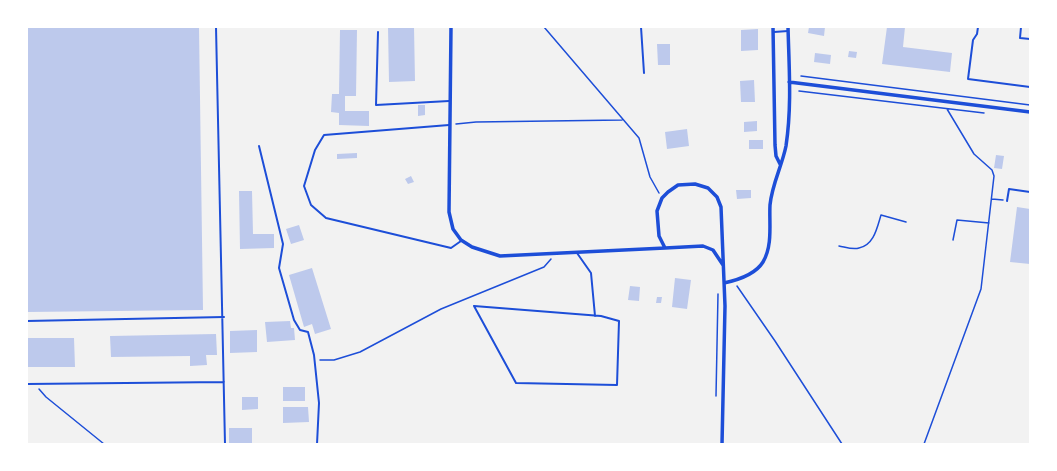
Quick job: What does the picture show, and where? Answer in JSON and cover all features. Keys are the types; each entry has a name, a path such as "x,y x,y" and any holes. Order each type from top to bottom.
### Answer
{"street":[{"path":"451,27 449,212 453,230 461,240 472,247 500,256 703,246 712,250 723,266"},
{"path":"773,27 775,145 776,156 780,164"},
{"path":"724,283 734,281 754,272 763,263 767,253 770,204 785,148 788,125 788,29"},
{"path":"789,82 1030,112"},
{"path":"665,248 659,236 657,212 662,198 678,185 695,184 708,188 717,197 721,207 724,283 722,444"}],"lane":[{"path":"216,27 224,317 225,444"},
{"path":"641,27 644,73"},
{"path":"978,27 977,34 973,40 968,79 1030,87"},
{"path":"1022,27 1020,38 1030,39"},
{"path":"773,32 788,29"},
{"path":"378,32 376,105 449,101"},
{"path":"449,125 324,135 315,150 304,186 311,205 326,218 451,248 461,240"},
{"path":"259,146 283,244 278,268 294,320 300,330 308,332 314,355 313,361 319,403 317,444"},
{"path":"1007,201 1009,189 1030,192"},
{"path":"577,253 591,273 595,316"},
{"path":"474,306 595,316 601,316 619,321 617,385 516,383 474,306"},
{"path":"27,321 224,317"},
{"path":"27,384 224,382"}],"path":[{"path":"544,27 622,120 639,138 650,177 662,198"},
{"path":"801,76 1030,105"},
{"path":"799,92 984,113"},
{"path":"924,444 981,289 994,176 992,170 974,154 946,109"},
{"path":"449,125 476,122 622,120"},
{"path":"992,199 1007,201"},
{"path":"839,246 858,249 869,243 875,235 881,215 906,222"},
{"path":"954,240 957,220 989,223"},
{"path":"313,361 334,360 360,352 441,309 544,267 554,254"},
{"path":"734,281 775,340 842,444"},
{"path":"716,397 718,287"},
{"path":"34,384 46,397 104,444"}],"building":[{"path":"27,27 199,27 203,310 27,312"},
{"path":"388,27 414,27 415,81 389,82"},
{"path":"809,27 825,27 824,36 808,33"},
{"path":"887,27 905,27 903,47 952,53 950,72 882,64"},
{"path":"758,29 758,50 741,51 741,30"},
{"path":"340,30 357,30 356,96 345,96 345,111 369,111 369,126 339,125 339,113 331,112 332,94 339,94"},
{"path":"657,44 670,44 670,65 658,65"},
{"path":"849,51 857,52 856,58 848,57"},
{"path":"815,53 831,55 830,64 814,62"},
{"path":"754,80 755,102 741,102 740,81"},
{"path":"418,105 425,105 425,115 418,116"},
{"path":"757,121 757,131 744,132 744,122"},
{"path":"687,129 689,146 667,149 665,132"},
{"path":"749,140 763,140 763,149 749,149"},
{"path":"357,153 357,158 337,159 337,154"},
{"path":"996,155 1004,156 1002,169 994,168"},
{"path":"411,176 414,182 408,184 405,179"},
{"path":"736,190 751,190 751,198 737,199"},
{"path":"239,191 252,191 253,234 274,234 274,248 240,249"},
{"path":"1017,207 1030,209 1030,264 1010,262"},
{"path":"299,225 304,240 291,244 286,229"},
{"path":"312,268 331,329 315,334 312,324 304,327 289,275"},
{"path":"675,278 691,280 687,309 672,307"},
{"path":"630,286 640,287 639,301 628,300"},
{"path":"657,297 662,297 661,303 656,303"},
{"path":"290,321 291,328 294,328 295,340 267,342 265,322"},
{"path":"257,330 257,352 230,353 230,331"},
{"path":"216,334 217,355 206,355 207,365 190,366 190,356 111,357 110,336"},
{"path":"27,338 74,338 75,367 27,367"},
{"path":"283,387 305,387 305,401 283,401"},
{"path":"242,397 258,397 258,409 242,410"},
{"path":"283,407 308,407 309,422 283,423"},
{"path":"229,428 252,428 252,444 229,444"}]}
